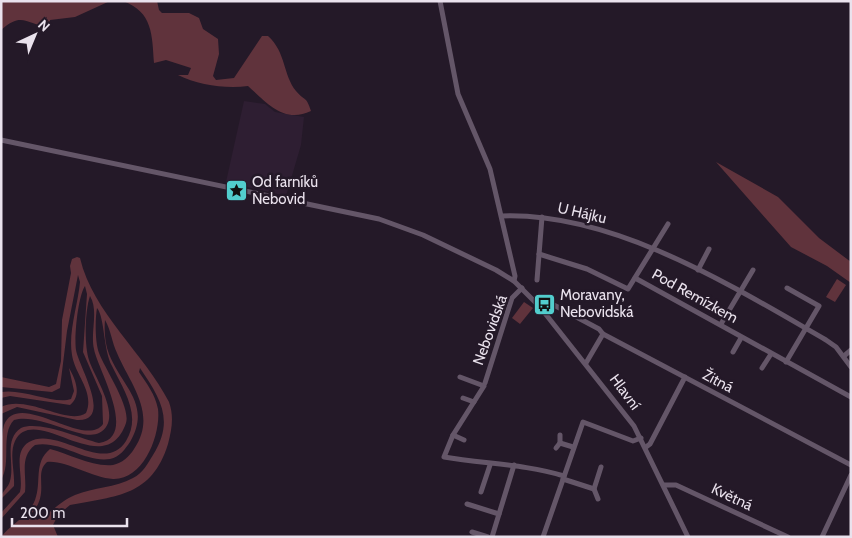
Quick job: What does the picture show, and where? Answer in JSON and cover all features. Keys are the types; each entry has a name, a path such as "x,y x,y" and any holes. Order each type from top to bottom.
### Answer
{"street":[{"path":"440,1 458,94 490,169 515,276 514,281"},
{"name":"Hlavní","path":"1,140 378,219 423,235 514,281 540,306 622,408 646,447 688,537"},
{"name":"U Hájku","path":"502,216 542,217 603,230 653,249 741,292 832,343 851,367"},
{"path":"537,280 542,217"},
{"path":"539,254 587,269 628,289 668,224"},
{"path":"698,270 709,249"},
{"path":"722,324 753,270"},
{"name":"Pod Remízkem","path":"635,278 722,324 741,338 849,396 850,388"},
{"name":"Nebovidská","path":"485,383 512,298 522,288"},
{"path":"786,362 821,307 787,288"},
{"name":"Žitná","path":"550,303 599,329 603,334 851,466"},
{"path":"586,362 603,334"},
{"name":"Pod Remízkem","path":"732,352 741,338"},
{"path":"844,356 851,350"},
{"path":"762,368 771,354"},
{"path":"460,377 484,386 453,435 444,457 490,465 539,468 594,489"},
{"path":"646,447 650,444 685,377"},
{"path":"463,398 474,402"},
{"path":"544,537 583,422 633,441 641,438"},
{"path":"453,435 464,440"},
{"path":"556,448 560,442 560,435"},
{"path":"560,442 574,447"},
{"path":"481,492 490,465"},
{"path":"492,537 514,465"},
{"path":"598,499 594,489 601,467"},
{"path":"822,537 851,475"},
{"name":"Květná","path":"664,485 676,485 788,537"},
{"path":"467,504 499,514"},
{"path":"472,532 488,537"}],"shaded area":[{"path":"1,1 110,1 75,17 50,20 49,26 20,20 8,24 1,30"},
{"path":"123,1 157,1 159,10 162,13 189,13 199,18 203,29 218,39 219,54 213,76 216,80 234,78 262,36 268,36 278,49 292,85 306,101 311,111 292,115 284,113 269,105 248,86 231,87 203,84 178,75 188,75 191,68 166,60 154,63 153,43 145,18 140,11"},
{"path":"244,101 265,104 275,112 304,117 301,145 286,196 226,182"},
{"path":"716,162 778,197 819,238 851,262 851,283 827,266 791,247"},
{"path":"80,258 96,297 107,315 159,384 172,412 171,433 161,461 153,474 131,491 103,499 70,505 58,515 53,525 58,537 1,537 32,506 37,493 41,460 50,449 89,462 113,465 128,457 141,436 143,411 115,349 105,320 105,337 109,354 133,396 136,406 138,417 136,429 130,442 122,452 110,459 91,458 64,448 45,444 35,445 30,450 25,461 25,492 1,519 1,513 20,492 21,452 29,442 40,439 53,440 106,454 117,450 126,441 130,431 132,412 109,359 100,313 97,308 96,330 99,353 125,408 126,423 116,440 103,446 87,445 38,430 25,431 15,441 13,446 14,486 1,499 10,481 12,439 21,428 38,426 99,443 110,438 116,428 113,401 94,349 94,308 90,296 86,318 86,346 89,360 109,409 106,427 99,433 91,435 35,420 14,420 8,433 6,465 1,480 1,452 4,425 12,415 23,413 37,415 82,430 94,430 103,424 102,396 83,352 87,294 85,286 76,327 76,350 91,391 93,412 88,418 77,420 17,407 1,414 1,407 12,404 23,404 68,416 78,416 86,413 88,398 74,362 71,346 72,328 80,282 78,275 67,331 60,388 52,392 1,387 1,377 49,387 56,384 61,361 62,320 72,259","holes":["140,368 159,399 164,420 160,442 145,468 137,476 126,481 82,492 37,520 31,514 40,499 41,472 47,462 62,464 96,476 113,479 124,477 134,472 142,464 157,431 158,409 150,389 139,372"]},
{"path":"837,279 846,285 835,302 826,297"},
{"path":"524,302 533,308 520,324 512,318"},
{"path":"69,368 77,388 76,397 70,405 10,396 1,398 1,392 10,391 56,400 71,399 74,391"}],"place":[{"name":"Od farníků Nebovid","path":"236,191"},
{"name":"Moravany, Nebovidská","path":"544,304"}]}
